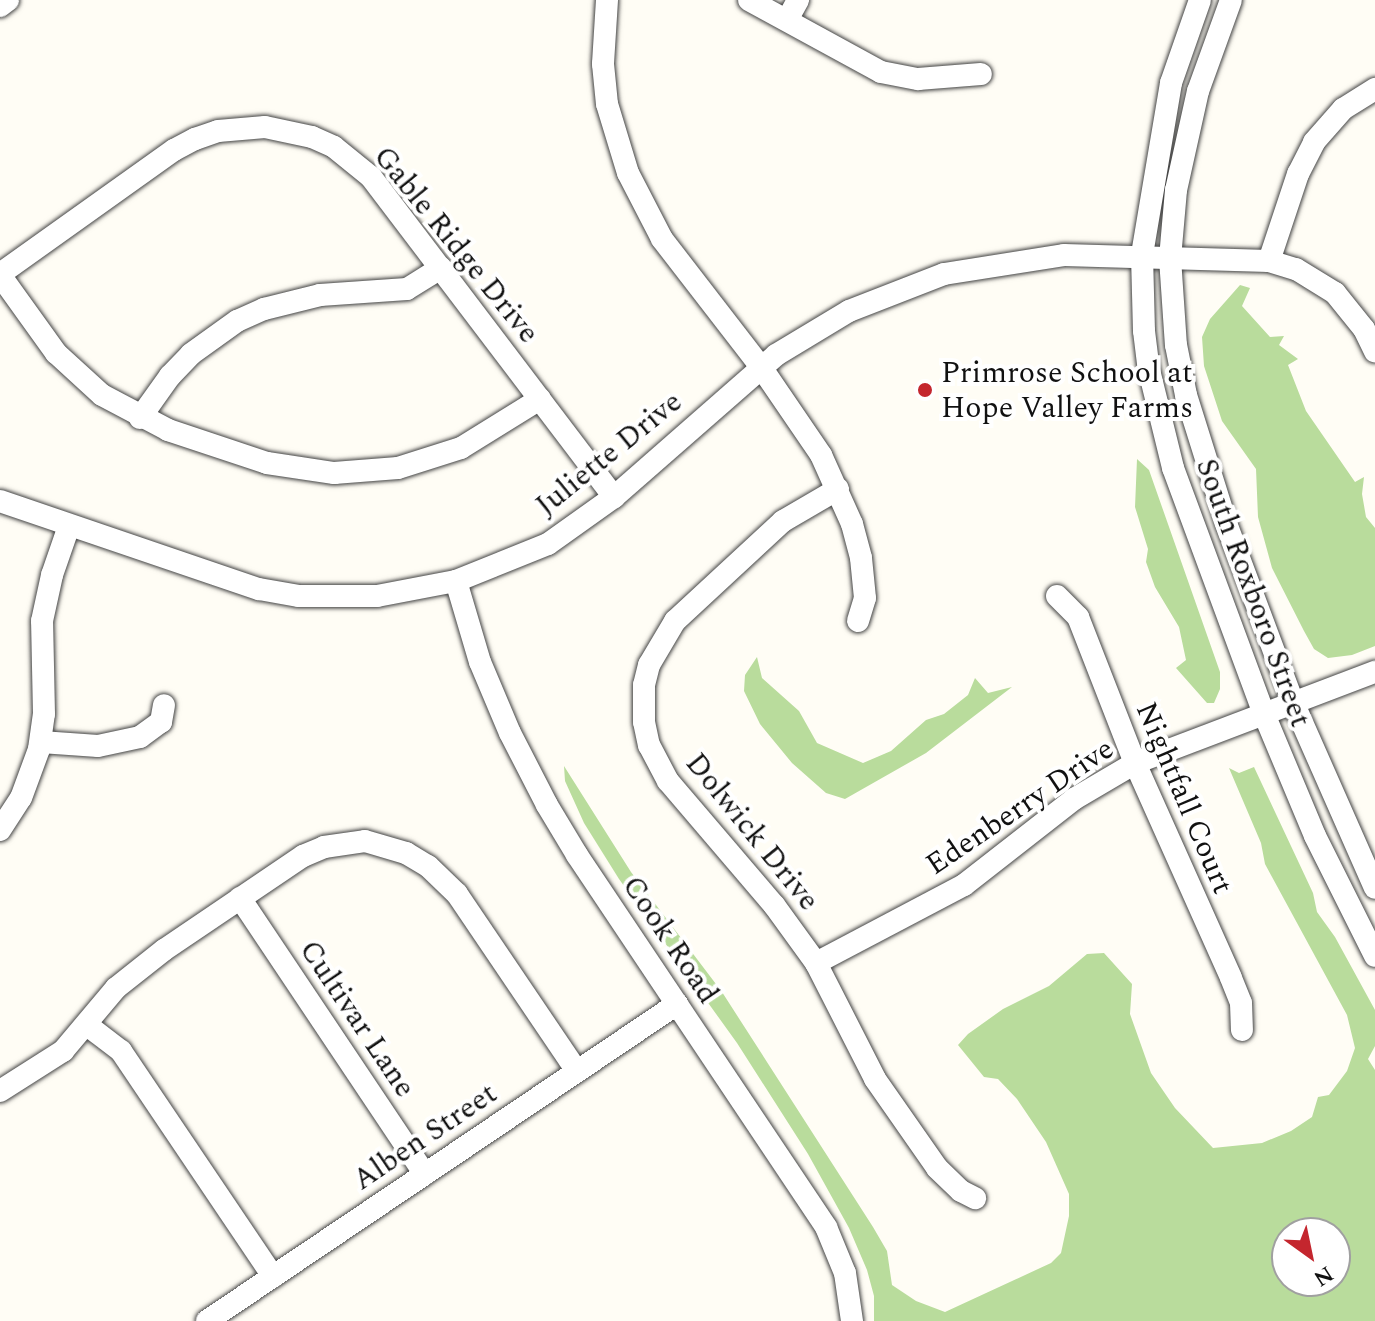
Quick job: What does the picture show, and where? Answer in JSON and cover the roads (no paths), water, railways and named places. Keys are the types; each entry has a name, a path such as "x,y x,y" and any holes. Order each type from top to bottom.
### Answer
{"street":[{"path":"0,6 8,0"},
{"path":"607,0 603,64 607,104 628,173 662,239 809,434 838,489 861,558 865,598 858,621"},
{"path":"749,0 792,10 881,72 918,79 981,74"},
{"name":"South Roxboro Street","path":"1200,0 1171,83 1142,255 1144,331 1159,419 1178,482 1264,714 1315,836 1375,956"},
{"name":"South Roxboro Street","path":"1231,0 1187,131 1170,258 1176,345 1186,395 1226,523 1293,702 1375,888"},
{"path":"1269,261 1298,174 1314,142 1343,109 1375,89"},
{"name":"Gable Ridge Drive","path":"0,274 174,150 218,131 265,127 312,137 353,161 371,177 614,497"},
{"name":"Juliette Drive","path":"0,501 220,579 299,596 377,596 456,581 548,544 614,497 761,367 836,318 916,282 984,265 1038,257 1142,255 1269,261 1296,269 1335,293 1358,319 1375,352"},
{"path":"140,418 170,376 191,354 237,321 264,309 320,295 407,289 441,268"},
{"path":"0,274 56,353 102,395 140,418 267,463 310,471 368,472 432,459 461,448 540,399"},
{"name":"Dolwick Drive","path":"838,489 783,521 675,621 649,665 642,709 649,745 668,781 774,905 816,963 875,1079 937,1168 954,1185 975,1198"},
{"path":"0,830 30,778 41,742 44,714 42,621 69,526"},
{"name":"Cook Road","path":"456,581 480,662 510,733 547,805 826,1227 845,1273 852,1321"},
{"name":"Nightfall Court","path":"1057,596 1078,617 1135,763 1241,1003 1242,1030"},
{"name":"Edenberry Drive","path":"816,963 964,885 1074,799 1135,763 1375,672"},
{"path":"41,742 98,746 140,737 161,722 164,705"},
{"path":"0,1091 63,1051 134,971 240,898 303,856 324,847 365,841 406,853 428,866 457,894 577,1071"},
{"name":"Cultivar Lane","path":"240,898 425,1174"},
{"name":"Alben Street","path":"207,1321 677,1004"},
{"path":"87,1025 121,1051 273,1276"}],"place":[{"name":"Primrose School at Hope Valley Farms","path":"925,390"}]}
